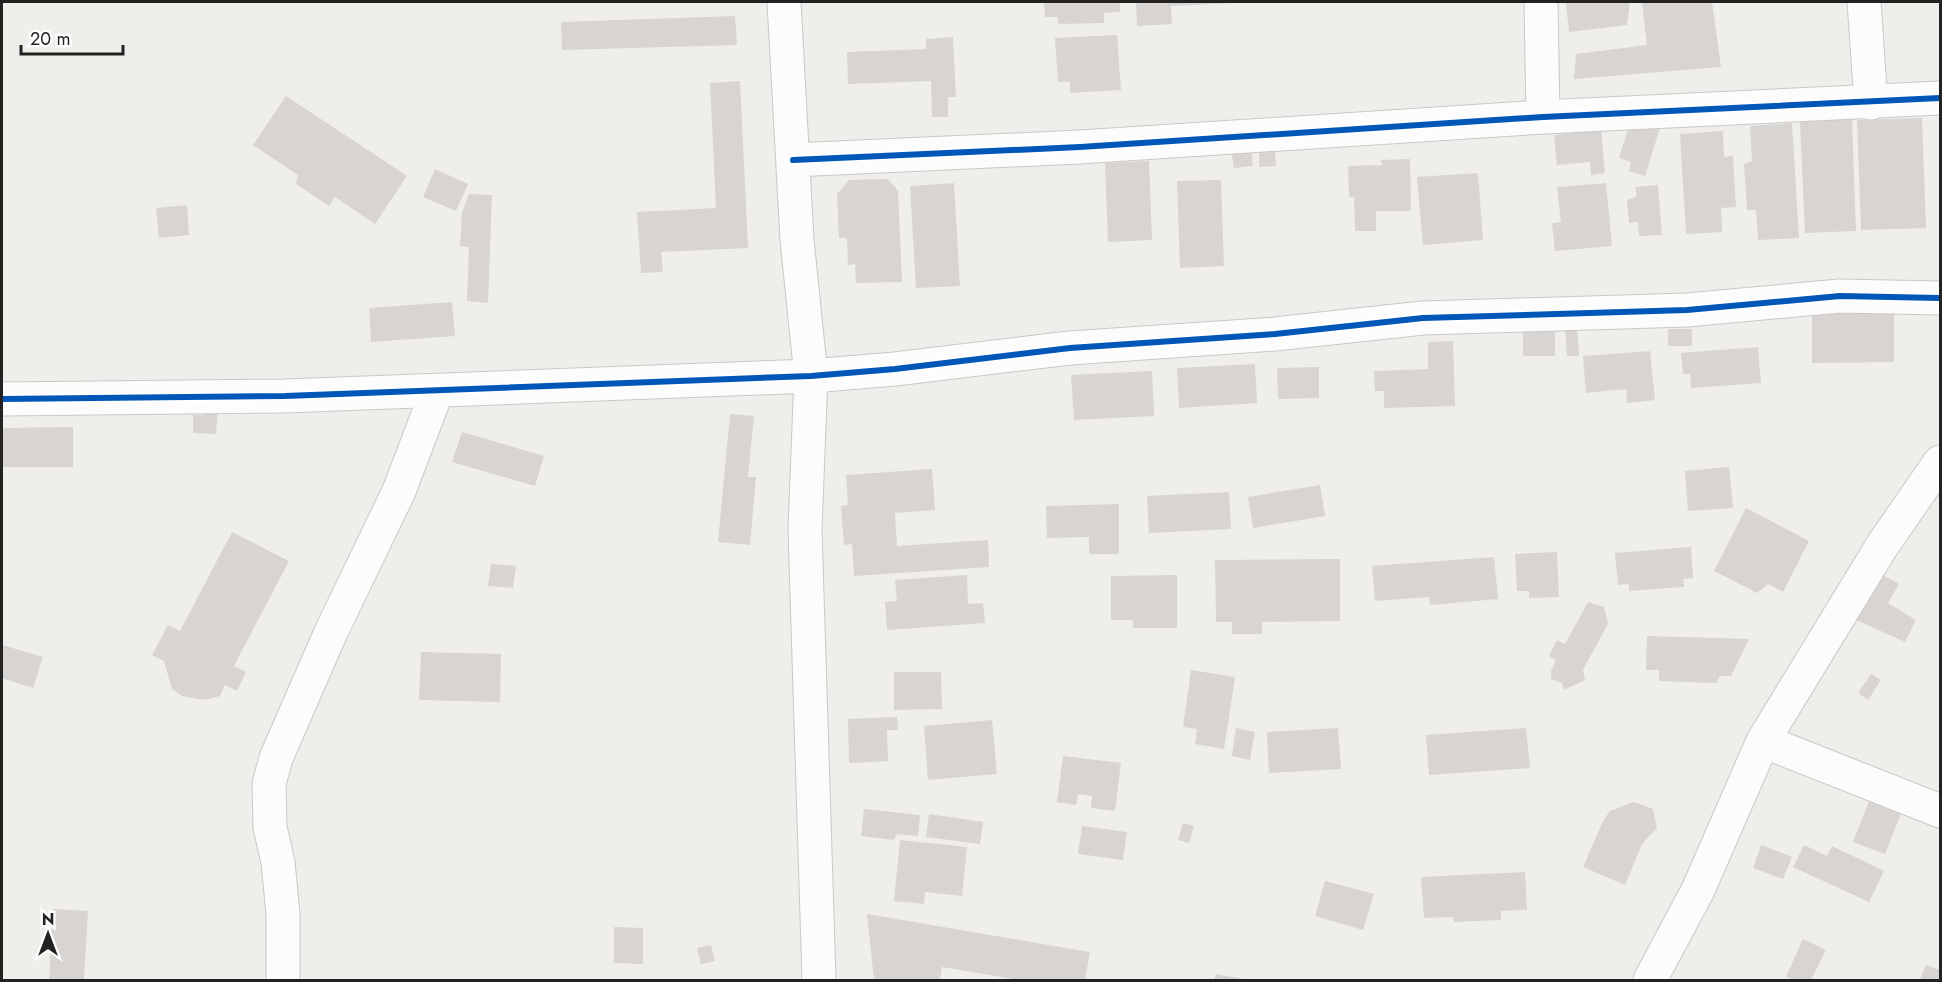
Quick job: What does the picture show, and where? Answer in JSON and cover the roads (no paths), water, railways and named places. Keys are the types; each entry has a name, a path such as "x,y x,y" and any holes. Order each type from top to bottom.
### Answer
{"street":[{"path":"784,2 793,160 811,376 805,529 819,981"},
{"path":"1541,2 1543,117"},
{"path":"1864,2 1870,103"},
{"path":"793,160 1080,147 1543,117 1941,98"},
{"path":"2,399 285,396 811,376 895,369 1070,348 1275,334 1423,318 1687,310 1840,296 1941,298"},
{"path":"283,981 283,914 278,862 270,827 269,784 276,758 331,632 399,491 437,391"},
{"path":"1650,981 1698,890 1763,741 1882,546 1941,462"},
{"path":"1763,741 1941,812"}]}
